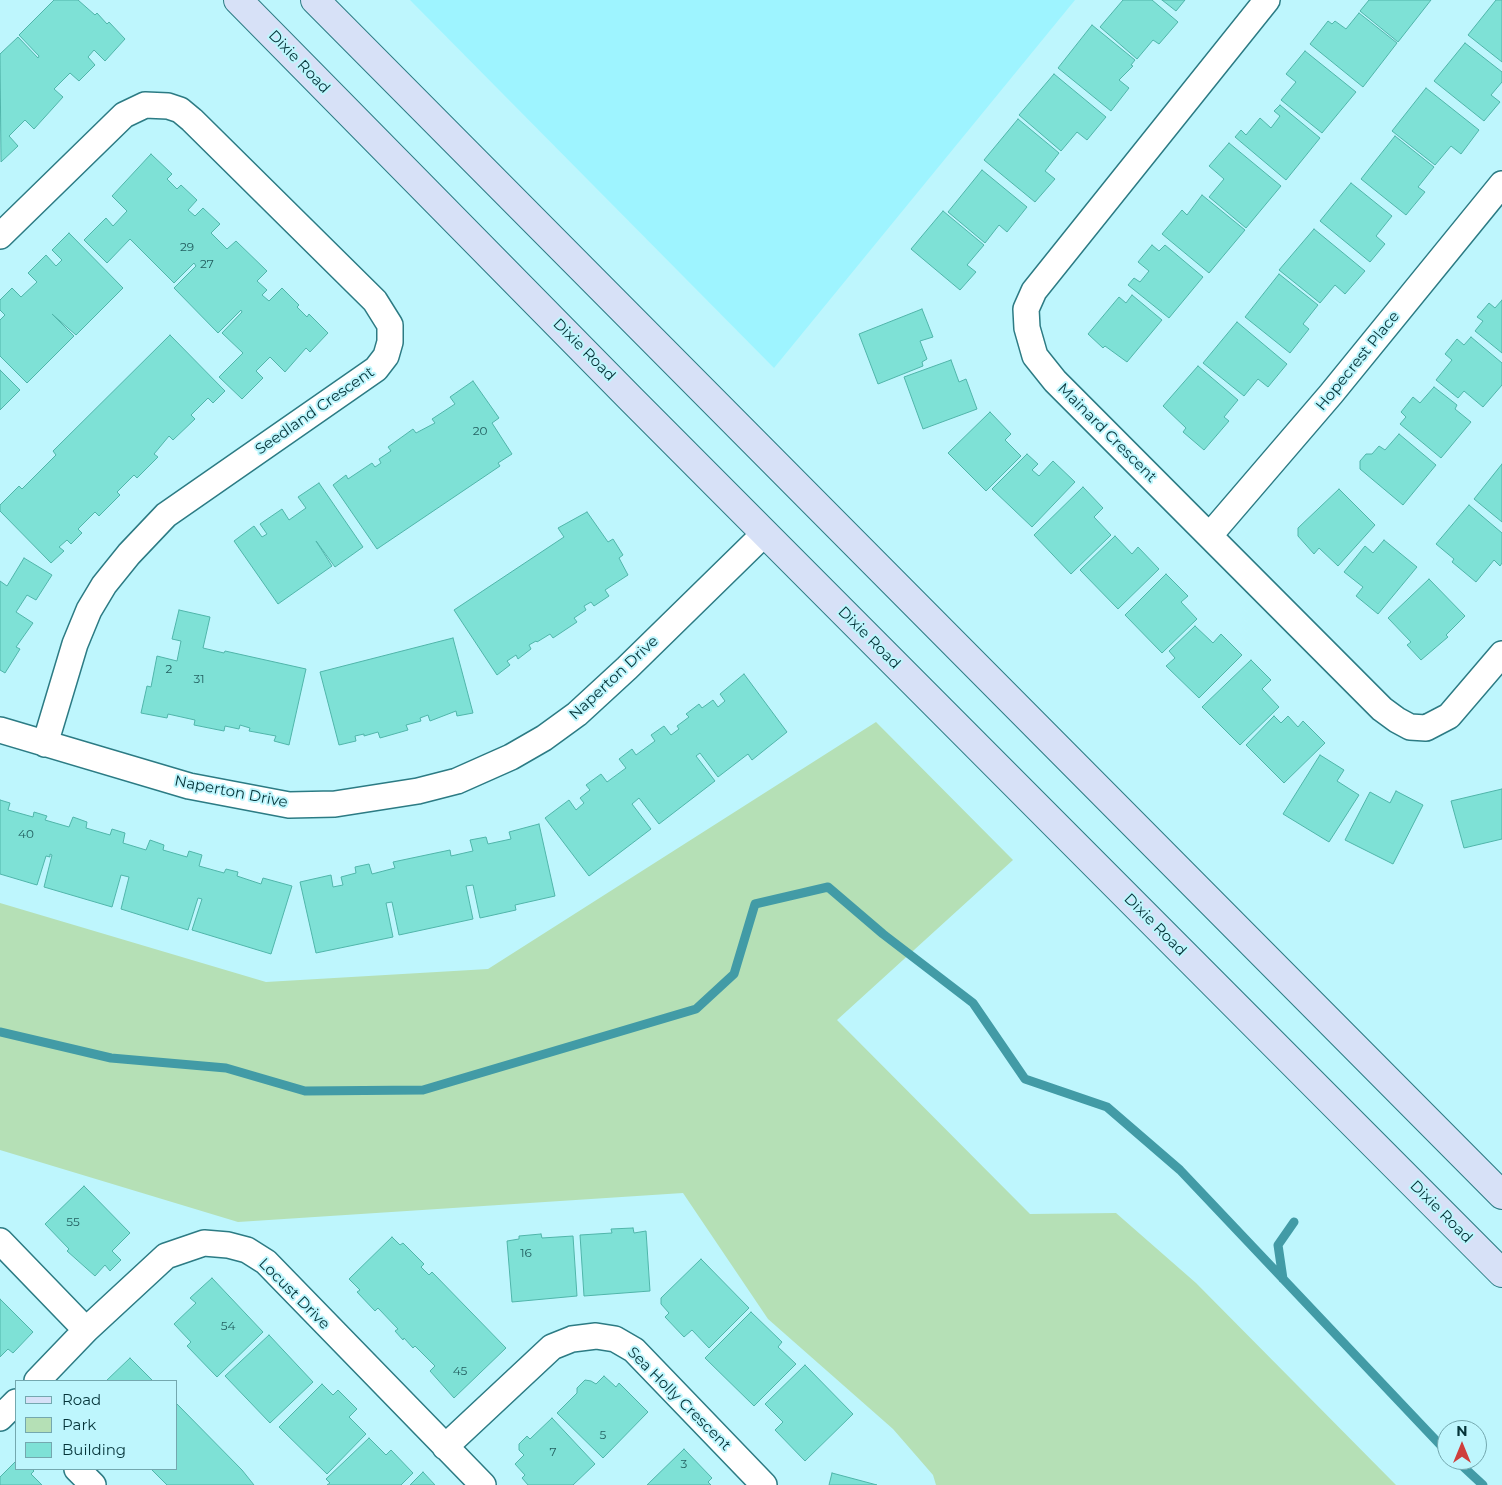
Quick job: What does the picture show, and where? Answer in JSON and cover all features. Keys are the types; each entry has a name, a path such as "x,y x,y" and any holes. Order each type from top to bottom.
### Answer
{"main road":[{"name":"Dixie Road","path":"238,0 765,533 1502,1273"},
{"path":"315,0 1502,1195"}],"street":[{"name":"Mainard Crescent","path":"1267,0 1034,291 1026,309 1027,328 1035,356 1056,381 1382,709 1410,727 1426,728 1449,716 1502,654"},
{"name":"Seedland Crescent","path":"0,236 124,115 145,105 168,106 180,110 192,120 368,294 390,325 388,349 376,370 166,515 128,554 104,585 89,610 72,654 45,744"},
{"name":"Hopecrest Place","path":"1210,535 1331,394 1502,184"},
{"name":"Naperton Drive","path":"0,730 190,786 289,805 334,804 374,800 457,780 511,757 544,738 577,714 627,668 765,533"},
{"path":"0,1241 86,1330"},
{"name":"Locust Drive","path":"38,1380 86,1330 166,1256 204,1243 228,1245 247,1250 266,1262 483,1485"},
{"name":"Sea Holly Crescent","path":"445,1447 552,1346 572,1339 596,1336 615,1339 634,1350 764,1485"},
{"path":"78,1470 93,1485"}],"shaded area":[{"path":"410,0 1075,0 774,368"}],"green space":[{"path":"876,722 1013,860 837,1020 1030,1214 1116,1213 1196,1283 1396,1485 936,1485 933,1475 893,1429 768,1319 683,1193 238,1222 0,1150 0,903 266,982 488,969"}],"building":[{"path":"54,0 78,0 95,15 97,13 107,24 109,22 125,39 105,61 94,50 88,57 95,65 79,81 70,73 54,89 63,97 34,129 25,120 9,136 18,146 1,162 0,54 18,37 38,58 39,56 19,35"},
{"path":"1123,0 1152,0 1178,22 1159,44 1153,40 1137,59 1100,27"},
{"path":"1162,0 1185,0 1176,11"},
{"path":"1369,0 1431,0 1398,42 1360,11"},
{"path":"1496,0 1502,0 1502,62 1468,35"},
{"path":"1359,13 1397,43 1363,87 1310,44 1328,21 1332,24 1335,21 1346,29"},
{"path":"1092,25 1135,60 1131,65 1133,66 1119,80 1129,88 1111,111 1058,68"},
{"path":"1465,43 1502,72 1502,82 1491,95 1500,102 1484,121 1434,81"},
{"path":"1305,51 1356,92 1322,133 1281,100 1296,82 1286,74"},
{"path":"1054,74 1106,117 1087,140 1077,132 1061,151 1019,115"},
{"path":"1426,88 1479,130 1461,154 1451,146 1435,165 1392,131"},
{"path":"1280,105 1320,138 1286,180 1235,137 1241,130 1246,135 1260,118 1271,128 1280,116 1274,111"},
{"path":"1018,119 1059,153 1045,171 1055,179 1035,202 984,160"},
{"path":"1395,136 1434,167 1418,187 1425,192 1406,215 1361,179"},
{"path":"1229,143 1281,186 1246,228 1209,197 1224,179 1209,166"},
{"path":"151,154 172,174 167,179 177,189 181,185 197,200 188,210 195,216 203,208 220,224 211,233 227,249 236,241 267,271 257,281 267,290 262,295 269,301 282,288 299,305 297,307 307,317 309,314 328,333 310,352 306,348 285,372 270,357 256,371 263,378 242,399 219,377 243,353 222,333 242,312 241,310 218,333 174,288 196,266 194,263 174,283 130,239 107,263 84,240 106,218 113,226 127,211 112,196"},
{"path":"982,170 1027,207 1007,232 999,225 985,243 948,212"},
{"path":"1351,183 1392,216 1376,236 1385,244 1370,262 1320,221"},
{"path":"1202,195 1245,230 1209,273 1162,234 1182,210 1187,215"},
{"path":"943,211 984,245 967,265 976,272 960,290 911,249"},
{"path":"1314,229 1365,271 1345,294 1335,285 1320,303 1279,270"},
{"path":"69,233 123,288 76,335 52,314 74,336 27,383 0,356 0,320 5,315 0,310 0,300 12,288 21,297 37,282 28,273 46,255 56,266 62,260 52,250"},
{"path":"1152,245 1159,251 1165,245 1203,277 1169,318 1128,285 1134,278 1140,282 1149,271 1138,262"},
{"path":"1279,274 1318,305 1303,324 1309,329 1290,353 1245,317"},
{"path":"1132,295 1162,320 1127,362 1105,346 1103,348 1088,334 1119,297 1126,303"},
{"path":"1502,300 1502,353 1475,331 1483,321 1477,317 1489,303 1495,308"},
{"path":"922,309 933,337 920,341 927,359 922,362 923,366 878,384 859,334"},
{"path":"1237,322 1287,364 1268,387 1258,379 1244,396 1203,363"},
{"path":"170,335 225,391 213,403 208,398 191,415 195,419 173,440 169,436 154,454 158,457 137,478 134,475 117,492 120,495 99,516 95,512 78,529 82,533 71,544 67,540 59,547 64,551 51,563 0,511 0,505 19,486 22,489 56,455 53,451"},
{"path":"1471,337 1502,363 1502,385 1483,407 1464,391 1458,398 1436,380 1452,360 1445,354 1457,339 1464,345"},
{"path":"951,360 959,382 966,379 977,409 923,429 904,377"},
{"path":"1198,366 1238,400 1224,417 1229,421 1204,450 1183,432 1186,428 1163,406"},
{"path":"0,370 20,390 0,410"},
{"path":"473,381 499,418 492,423 512,454 498,463 500,466 377,549 333,485 346,475 348,479 372,463 375,467 381,463 379,459 391,451 388,447 413,429 416,433 435,423 432,419 455,404 450,397"},
{"path":"1434,387 1457,405 1455,409 1471,422 1441,458 1400,424 1406,417 1401,412 1413,397 1420,403"},
{"path":"990,412 1011,434 1005,440 1021,456 986,491 948,453"},
{"path":"1399,434 1436,465 1403,505 1360,469 1360,461 1366,454 1372,454 1379,446 1385,450"},
{"path":"1027,454 1038,464 1032,470 1039,476 1053,461 1075,482 1032,527 992,489"},
{"path":"1502,464 1502,522 1474,499"},
{"path":"319,483 363,547 335,567 316,541 332,566 278,604 234,541 254,526 262,537 267,534 260,524 282,509 289,520 306,508 298,497"},
{"path":"1083,487 1103,508 1094,517 1111,535 1071,574 1034,535"},
{"path":"1339,489 1375,525 1338,566 1319,548 1314,554 1298,536 1298,528"},
{"path":"1469,505 1502,533 1502,563 1500,566 1494,560 1476,582 1452,562 1454,559 1436,544"},
{"path":"587,512 608,542 613,539 623,555 619,558 628,575 605,590 609,596 594,606 591,602 584,606 586,610 574,618 577,622 553,638 550,634 529,645 531,649 518,659 516,655 507,661 510,665 497,675 454,610 564,537 558,528"},
{"path":"1115,536 1132,554 1138,547 1159,569 1118,609 1080,570"},
{"path":"1384,540 1417,567 1378,614 1356,596 1363,587 1344,572 1365,546 1373,553"},
{"path":"24,558 52,575 36,600 27,595 16,612 33,623 16,647 20,649 5,673 0,670 0,581 7,586"},
{"path":"1166,574 1188,596 1181,602 1197,619 1162,653 1125,615"},
{"path":"1429,579 1465,616 1446,635 1448,637 1421,660 1407,645 1411,642 1388,618"},
{"path":"179,610 210,617 203,648 306,669 289,745 274,741 276,736 249,731 250,728 240,725 239,729 225,726 224,731 194,725 195,720 168,714 167,718 141,713 147,686 151,687 157,656 177,661 181,641 172,639"},
{"path":"1195,626 1213,643 1221,634 1242,655 1199,698 1166,666 1175,658 1169,651"},
{"path":"453,638 473,713 457,716 456,711 430,721 428,715 420,718 421,721 406,725 408,730 380,738 378,732 364,736 364,734 355,736 356,741 339,745 320,672"},
{"path":"1251,660 1271,680 1262,689 1279,707 1240,745 1202,707"},
{"path":"744,674 787,732 752,760 748,754 718,777 700,753 696,756 715,781 659,824 639,798 632,804 651,829 589,876 545,818 569,800 576,810 584,803 580,798 590,790 586,785 601,774 607,782 626,768 619,759 632,749 636,755 655,741 651,735 664,726 671,735 679,729 677,726 689,717 686,714 699,704 702,708 713,700 718,707 725,701 720,694"},
{"path":"1274,716 1281,723 1288,716 1298,727 1303,721 1325,743 1284,783 1246,745"},
{"path":"1320,755 1344,770 1337,781 1359,795 1329,842 1283,814"},
{"path":"1502,789 1502,839 1464,848 1451,801"},
{"path":"1396,791 1423,805 1393,864 1345,840 1370,792 1390,803"},
{"path":"0,800 10,803 8,810 33,817 34,812 47,816 45,820 69,827 73,817 87,822 86,828 110,835 112,829 125,833 123,843 146,850 150,840 164,845 163,850 187,857 189,851 202,855 199,866 224,873 226,869 238,872 237,876 261,884 263,878 292,886 271,954 192,930 202,899 198,898 188,930 121,909 129,877 121,875 112,907 44,887 52,855 50,854 50,857 46,856 37,885 0,874"},
{"path":"539,824 555,896 515,905 516,910 480,918 473,885 466,886 473,919 399,935 392,902 386,903 393,937 316,953 300,882 331,875 333,887 343,885 341,877 356,873 355,867 369,864 372,874 395,868 393,862 450,850 451,856 473,851 470,840 486,837 488,844 511,839 509,832"},
{"path":"84,1186 130,1233 112,1251 121,1260 110,1271 105,1265 95,1276 67,1251 69,1249 45,1224"},
{"path":"633,1228 634,1233 646,1231 650,1291 584,1296 580,1235 612,1233 611,1229"},
{"path":"541,1234 542,1238 573,1236 577,1296 512,1302 507,1241 519,1239 519,1236"},
{"path":"392,1237 400,1245 403,1243 424,1264 421,1267 429,1275 432,1272 506,1348 454,1398 430,1371 435,1366 415,1346 413,1348 404,1338 403,1340 395,1331 398,1329 378,1308 375,1311 357,1292 360,1290 349,1279"},
{"path":"701,1259 749,1308 709,1348 692,1330 684,1337 665,1317 669,1313 661,1304 661,1298"},
{"path":"212,1278 263,1332 217,1377 187,1346 191,1342 174,1324 196,1303 190,1298"},
{"path":"0,1299 33,1332 13,1353 8,1349 0,1357"},
{"path":"751,1312 782,1342 778,1347 796,1364 754,1406 705,1358"},
{"path":"269,1335 313,1382 270,1423 225,1376"},
{"path":"130,1358 152,1380 107,1380"},
{"path":"805,1365 853,1414 805,1461 775,1430 783,1422 765,1404"},
{"path":"604,1376 616,1387 619,1383 648,1412 603,1458 557,1413 577,1393 577,1388 585,1380 596,1384"},
{"path":"322,1384 333,1395 338,1390 357,1409 349,1417 366,1434 327,1474 279,1427"},
{"path":"178,1405 242,1470 254,1485 167,1485 152,1470 178,1470"},
{"path":"552,1418 595,1464 573,1485 528,1485 522,1478 525,1475 515,1464 524,1455 519,1450 519,1444 527,1436 530,1439"},
{"path":"369,1438 386,1455 391,1450 413,1473 401,1485 327,1485 330,1483 326,1479"},
{"path":"684,1449 712,1478 708,1482 711,1485 647,1485"},
{"path":"15,1462 15,1470 33,1470 31,1474 42,1485 0,1485 0,1477"},
{"path":"423,1472 435,1485 410,1485"},
{"path":"832,1473 877,1485 829,1485"}],"waterway":[{"path":"0,1032 111,1058 226,1068 305,1091 423,1090 696,1009 734,974 755,904 828,887 883,934 973,1003 1025,1079 1107,1107 1180,1170 1437,1441"},
{"path":"1283,1279 1278,1245 1294,1222"},
{"path":"1467,1470 1483,1485"}]}
